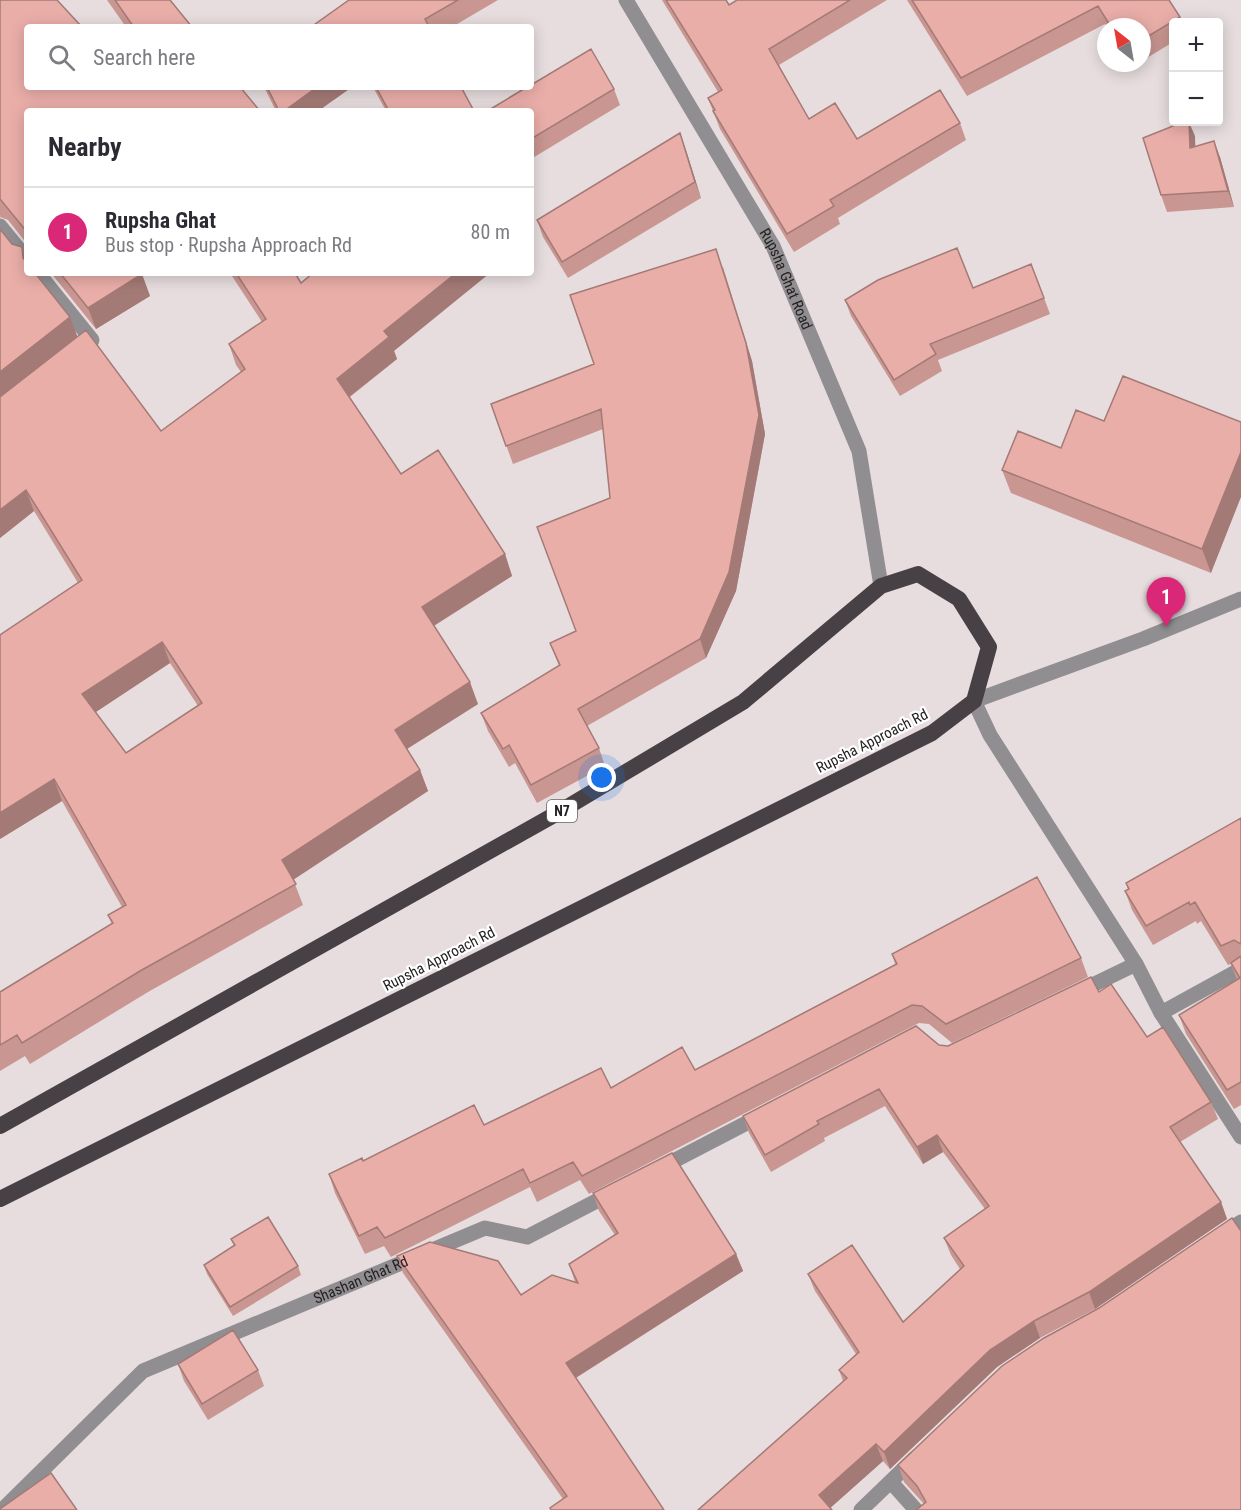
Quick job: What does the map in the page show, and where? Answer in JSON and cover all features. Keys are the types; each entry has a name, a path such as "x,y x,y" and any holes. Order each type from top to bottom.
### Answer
{"highway":[{"name":"N7","path":"0,1126 554,815 744,702 881,586 918,574 958,599 989,647 974,701"},
{"name":"Rupsha Approach Rd","path":"0,1199 932,733 974,701"}],"street":[{"name":"Rupsha Ghat Road","path":"626,0 773,246 859,451 881,586"},
{"path":"0,226 24,255"},
{"path":"40,276 93,340 74,354"},
{"path":"1241,598 1143,639 974,701 990,735 1136,964 1161,1013 1241,1137"},
{"path":"1064,999 1136,964"},
{"path":"1161,1013 1241,969"},
{"path":"642,1178 777,1108"},
{"name":"Shashan Ghat Rd","path":"2,1510 143,1371 485,1228 527,1237 621,1188"},
{"path":"1203,1247 1241,1222"},
{"path":"861,1510 925,1449"},
{"path":"891,1482 916,1510"}],"building":[{"path":"0,0 57,0 79,24 24,24 24,90 242,90 258,108 24,108 24,228 0,199"},
{"path":"115,0 170,0 190,24 132,24"},
{"path":"349,0 458,0 425,19 428,24 315,24"},
{"path":"666,0 726,0 729,5 737,0 850,0 769,49 809,119 835,103 857,139 940,90 960,123 830,200 834,206 787,234 713,111 715,110 708,98 722,90"},
{"path":"912,0 1169,0 1180,17 1169,18 1169,24 1151,35 1151,18 1105,18 1098,6 961,78"},
{"path":"591,49 614,89 534,137 534,108 492,108 522,90 534,90 534,83"},
{"path":"268,90 313,90 288,108 278,108"},
{"path":"378,90 463,90 472,108 387,108"},
{"path":"1173,126 1189,126 1190,148 1214,141 1228,191 1161,195 1143,138"},
{"path":"680,133 695,182 562,262 537,220"},
{"path":"0,229 12,244 22,247 24,276 37,276 70,317 0,372"},
{"path":"957,248 973,288 1031,264 1044,298 930,344 936,354 894,380 845,300 878,280"},
{"path":"716,249 746,343 759,415 729,572 700,639 578,709 599,748 531,785 509,745 503,749 481,713 560,665 550,643 576,631 537,527 610,498 601,409 506,446 491,404 594,364 570,295"},
{"path":"62,276 139,276 88,308"},
{"path":"238,276 297,276 301,283 309,276 452,276 384,331 389,337 337,379 401,474 438,450 505,554 422,607 470,682 395,730 420,770 282,860 296,884 140,971 22,1043 17,1035 0,1045 0,992 113,923 108,915 126,905 54,779 0,813 0,635 82,580 26,490 0,510 0,397 86,330 161,431 245,369 229,344 266,319","holes":["162,642 202,703 126,753 82,694"]},
{"path":"1123,376 1241,422 1241,452 1202,549 1002,470 1018,431 1061,448 1076,410 1104,421"},
{"path":"1241,818 1241,944 1234,940 1221,946 1195,902 1190,905 1189,902 1146,926 1125,891 1129,889 1126,883"},
{"path":"1037,877 1081,958 946,1024 922,1006 912,1005 582,1176 573,1162 530,1183 523,1169 385,1238 377,1227 359,1236 329,1174 362,1158 363,1161 474,1105 484,1125 601,1068 611,1088 682,1047 695,1070 897,964 892,954"},
{"path":"1241,956 1241,1082 1227,1090 1179,1015 1240,978 1231,963"},
{"path":"1091,977 1099,992 1111,984 1147,1037 1163,1027 1211,1102 1170,1127 1221,1202 1089,1292 1034,1321 990,1350 884,1452 876,1444 819,1495 832,1510 698,1510 847,1378 839,1370 859,1352 808,1274 852,1245 903,1322 964,1266 944,1238 989,1206 937,1135 917,1147 879,1089 817,1121 819,1124 765,1155 743,1116 916,1026 939,1045 948,1046"},
{"path":"672,1153 736,1254 566,1363 664,1510 551,1510 550,1508 567,1496 397,1256 430,1242 498,1261 521,1295 552,1275 578,1283 569,1264 618,1233 593,1193"},
{"path":"268,1217 298,1266 230,1307 204,1265 235,1245 231,1239"},
{"path":"1232,1218 1241,1231 1241,1510 916,1510 926,1502 917,1486 898,1465 1002,1366 1044,1338 1099,1308"},
{"path":"233,1330 258,1370 202,1404 178,1364"},
{"path":"51,1473 77,1510 0,1510 0,1509"}],"place":[{"name":"Rupsha Ghat","path":"1166,627"}]}
